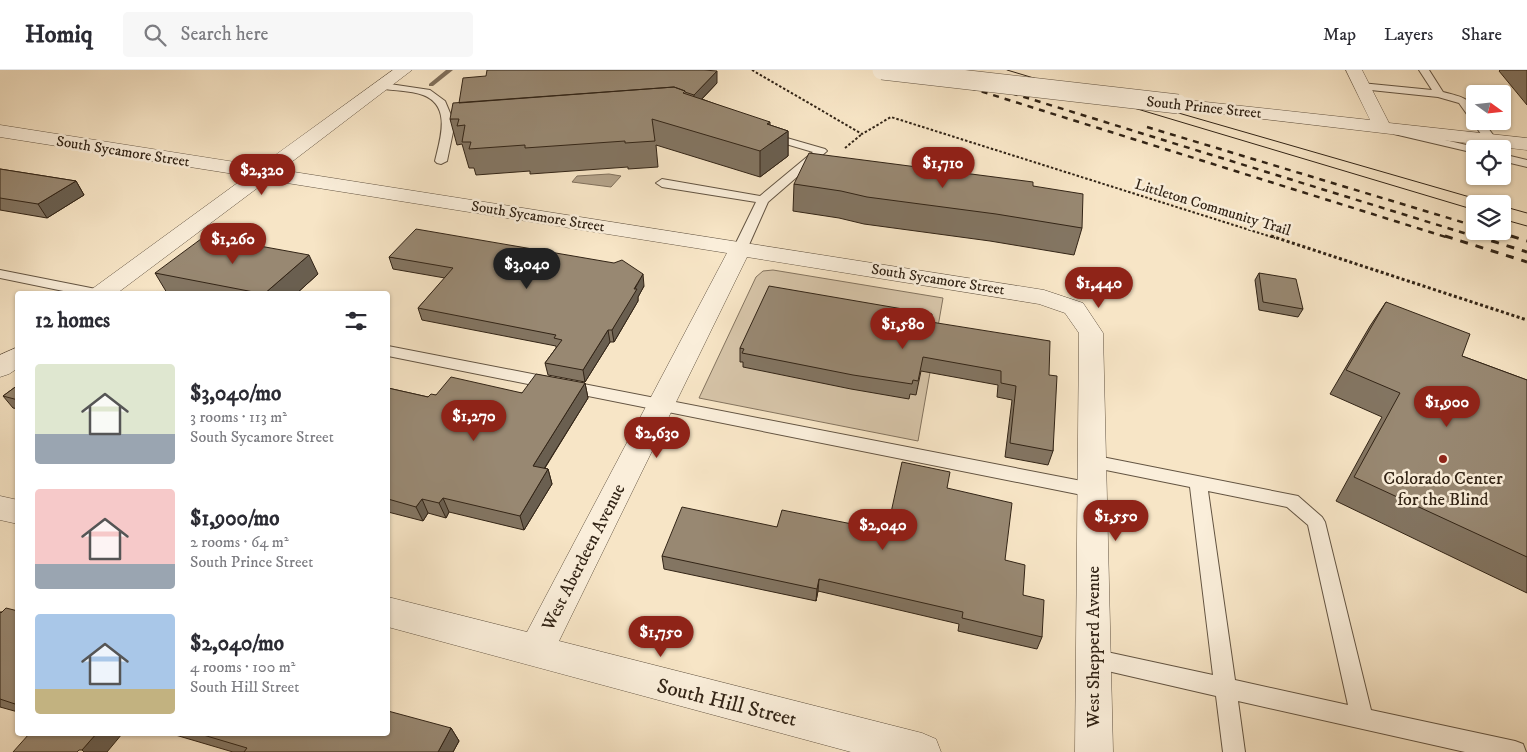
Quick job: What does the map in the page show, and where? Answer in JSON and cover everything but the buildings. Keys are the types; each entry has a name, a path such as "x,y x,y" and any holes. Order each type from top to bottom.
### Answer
{"street":[{"path":"104,291 404,70"},
{"name":"South Prince Street","path":"882,70 1382,127 1466,142"},
{"path":"1357,78 1382,127"},
{"name":"South Sycamore Street","path":"0,131 262,174 741,247 1044,297 1074,308"},
{"name":"South Prince Street","path":"1511,144 1527,144"},
{"name":"West Aberdeen Avenue","path":"535,652 741,247"},
{"name":"West Shepperd Avenue","path":"1074,308 1091,333 1094,752"},
{"path":"0,368 15,357"},
{"path":"0,508 15,511"},
{"name":"South Hill Street","path":"390,613 922,752"}],"lane":[{"path":"1424,70 1439,94"},
{"path":"1357,78 1439,94 1463,101 1466,105"},
{"path":"383,86 426,92 441,103 449,124 441,161"},
{"path":"449,124 488,121"},
{"path":"741,247 763,200 821,152 758,132"},
{"path":"1511,160 1527,164"},
{"path":"805,165 823,169"},
{"path":"662,183 763,200"},
{"path":"0,274 85,291"},
{"path":"390,351 660,405 1092,475 1198,482 1292,501 1316,522 1362,718"},
{"path":"1198,482 1234,752"},
{"path":"1094,659 1515,752"}],"path":[{"name":"Littleton Community Trail","path":"752,70 862,134 891,117 1299,245 1527,320"}],"shaded area":[{"path":"609,174 621,176 611,187 572,182 577,176"},
{"path":"773,270 943,298 918,441 699,398 756,277 763,271"}],"waterway":[{"path":"431,85 450,70"}],"tram line":[{"path":"1007,70 1466,207"},
{"path":"1130,99 1466,196"},
{"path":"1511,209 1527,213"},
{"path":"1511,222 1527,226"}],"railway":[{"path":"913,70 1449,238"},
{"path":"966,79 1466,234"},
{"path":"1147,127 1466,223"},
{"path":"1445,236 1527,262"},
{"path":"1511,236 1527,241"},
{"path":"1511,237 1515,238"},
{"path":"1489,240 1527,252"}],"place":[{"name":"Colorado Center for the Blind","path":"1443,459"}]}
